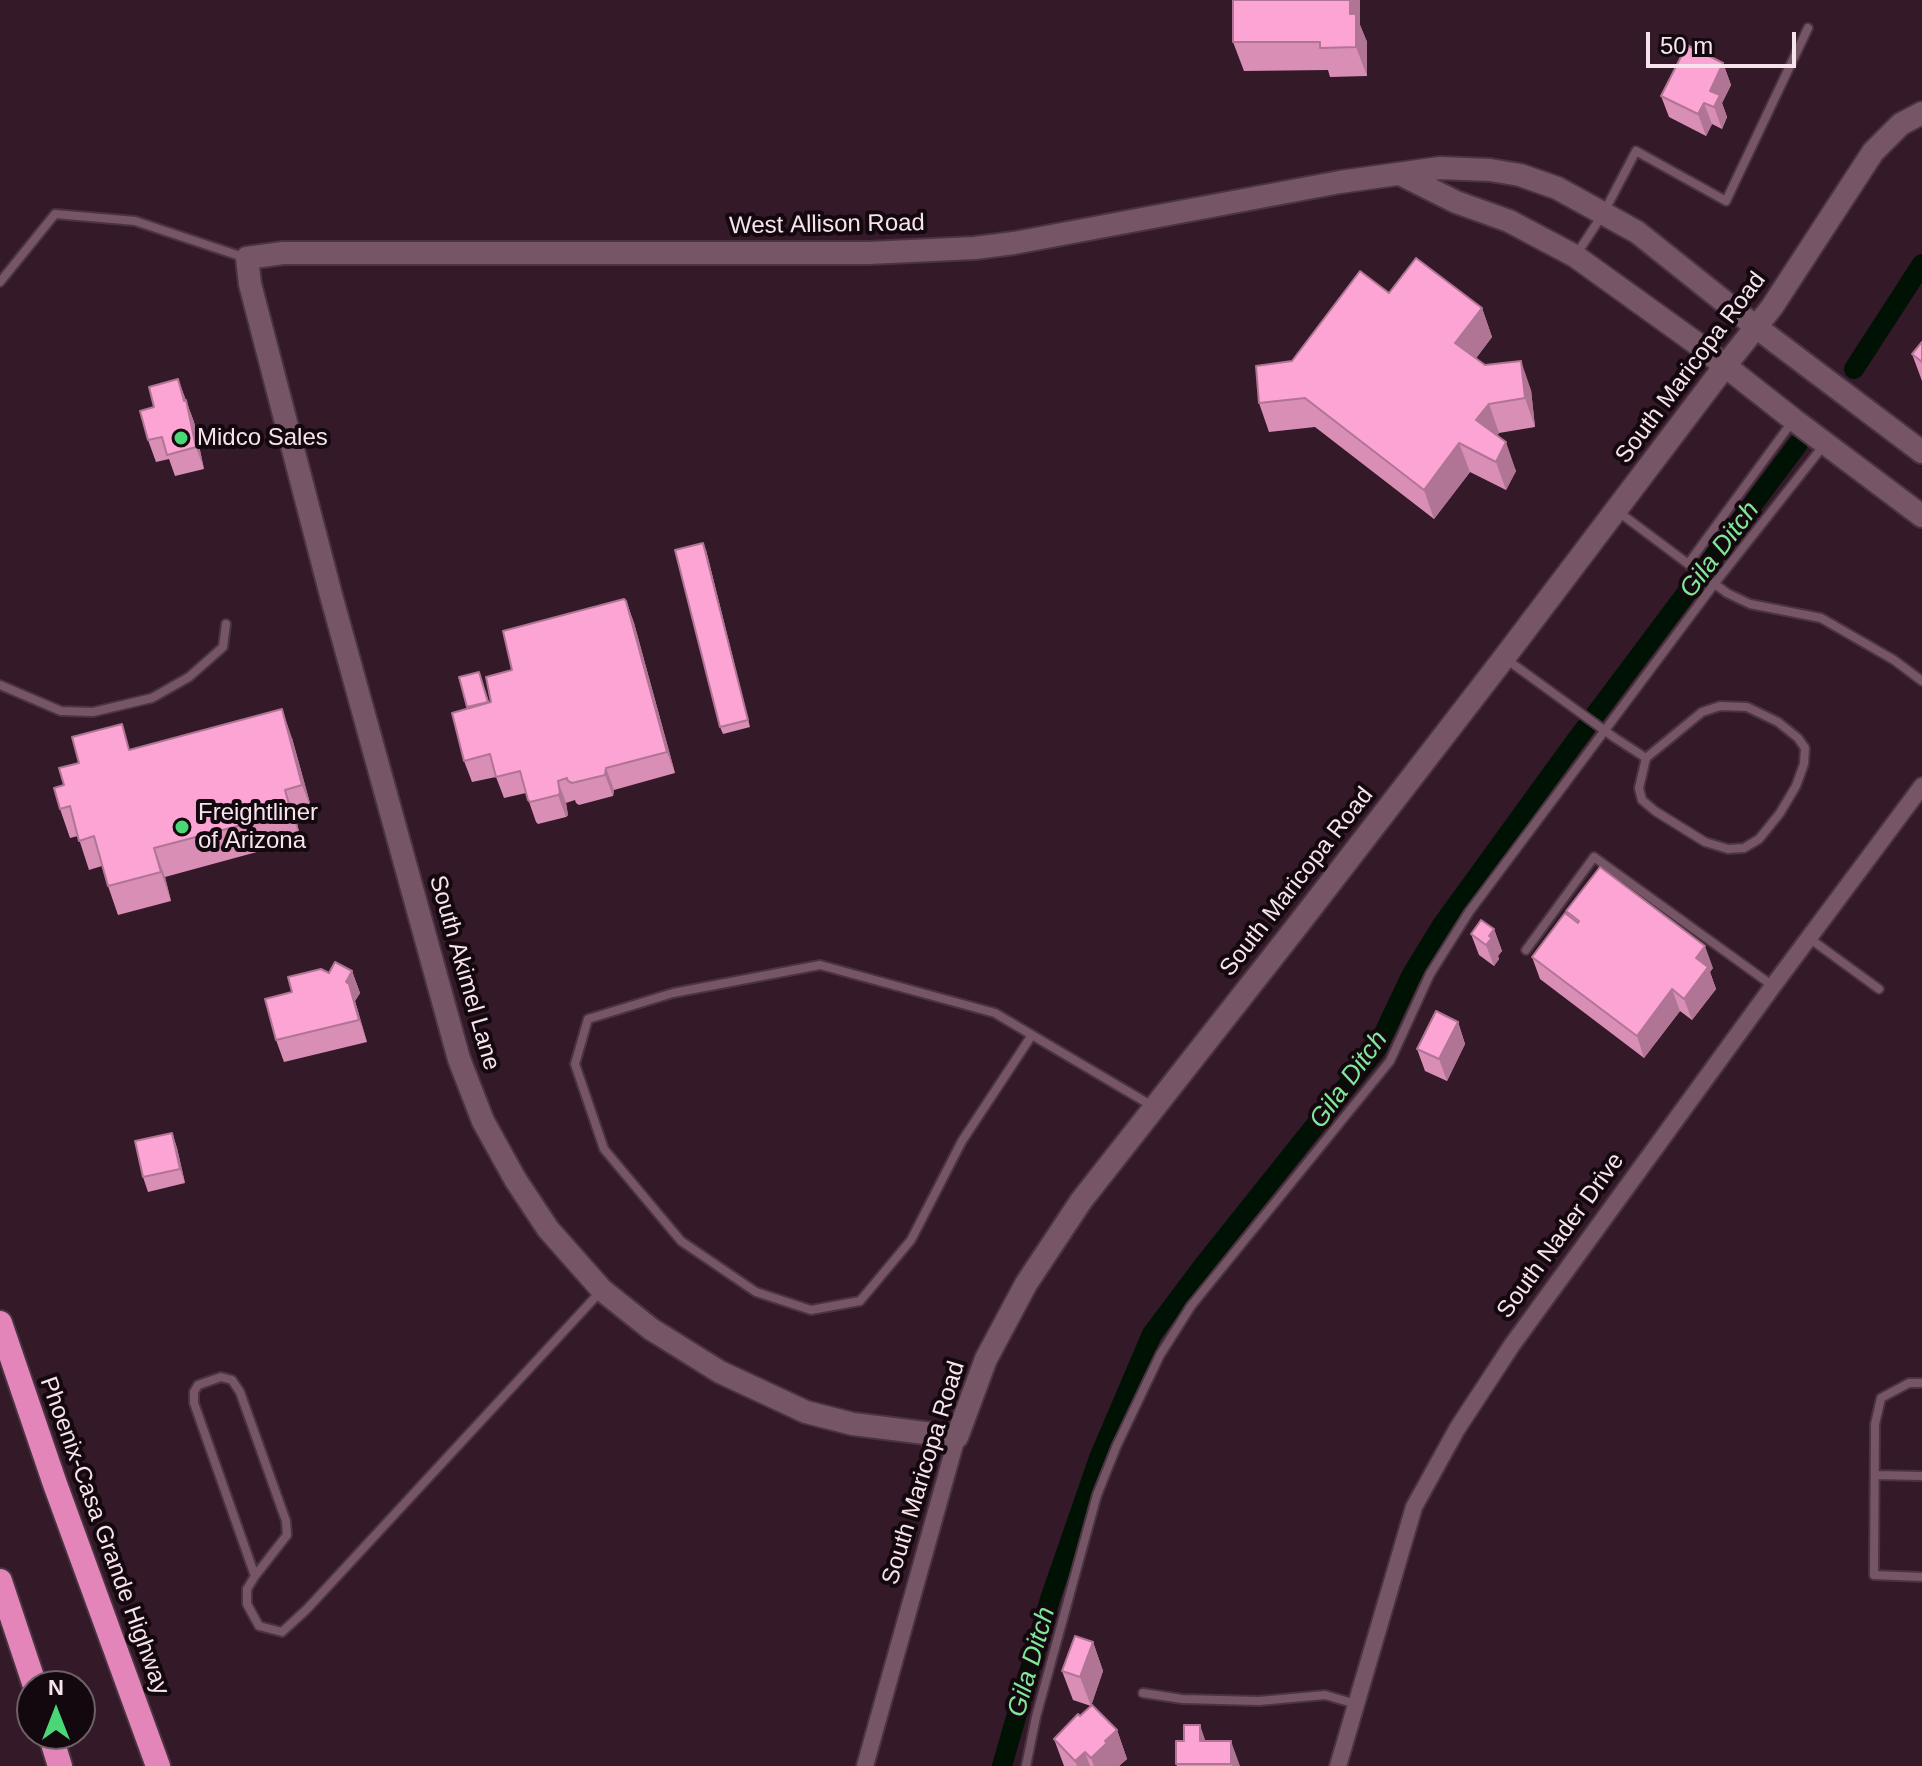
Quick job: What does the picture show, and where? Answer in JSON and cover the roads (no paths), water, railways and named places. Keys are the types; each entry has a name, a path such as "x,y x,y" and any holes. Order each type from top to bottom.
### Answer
{"highway":[{"name":"Phoenix-Casa Grande Highway","path":"0,1323 158,1766"},
{"path":"0,1581 30,1670"}],"street":[{"name":"South Maricopa Road","path":"865,1766 957,1437 986,1359 1026,1284 1081,1201 1504,658 1772,307 1873,152 1901,124 1922,113"},
{"name":"West Allison Road","path":"247,258 283,253 868,253 975,248 1340,182 1440,168 1464,168 1520,175 1557,188 1637,232 1756,327 1922,452"},
{"path":"1402,175 1456,202 1509,221 1575,256 1922,516"},
{"name":"South Akimel Lane","path":"247,258 250,284 327,580 459,1059 483,1121 515,1179 548,1229 602,1290 651,1329 720,1372 806,1412 853,1424 957,1437"},
{"name":"South Nader Drive","path":"1338,1766 1414,1507 1457,1429 1521,1332 1922,786"}],"lane":[{"path":"1575,256 1603,214 1636,151 1726,201 1808,28"},
{"path":"0,282 55,214 135,221 247,258"},
{"path":"1688,564 1794,420"},
{"path":"1026,1766 1036,1717 1097,1495 1122,1433 1160,1355 1191,1306 1390,1061 1430,974 1469,912 1715,583 1825,443"},
{"path":"1616,510 1727,593 1750,604 1821,618 1894,660 1922,681"},
{"path":"0,685 61,711 93,712 152,698 189,677 223,647 226,624"},
{"path":"1504,658 1646,758"},
{"path":"1720,706 1747,707 1778,722 1805,748 1800,775 1780,813 1759,839 1736,849 1705,842 1642,800 1639,788 1646,758 1702,712 1720,706"},
{"path":"1526,950 1594,857 1773,986"},
{"path":"1809,937 1879,989"},
{"path":"1032,1035 962,1141 911,1240 860,1301 811,1310 756,1292 681,1241 604,1149 575,1064 588,1019 673,993 820,965 995,1013 1155,1107"},
{"path":"255,1576 194,1403 198,1385 221,1377 232,1380 240,1392 286,1521 287,1535 247,1589 247,1604 259,1626 282,1632 307,1609 602,1290"},
{"path":"1922,1383 1909,1383 1881,1398 1875,1424 1874,1575 1922,1577"},
{"path":"1875,1475 1922,1476"},
{"path":"1143,1693 1182,1699 1259,1701 1315,1694 1357,1705"}],"waterway":[{"name":"Gila Ditch","path":"1854,369 1922,264"},
{"name":"Gila Ditch","path":"1002,1766 1050,1599 1099,1458 1152,1334 1377,1048 1411,976 1442,925 1798,444"}],"place":[{"name":"Midco Sales","path":"181,438"},
{"name":"Freightliner of Arizona","path":"182,827"}]}
